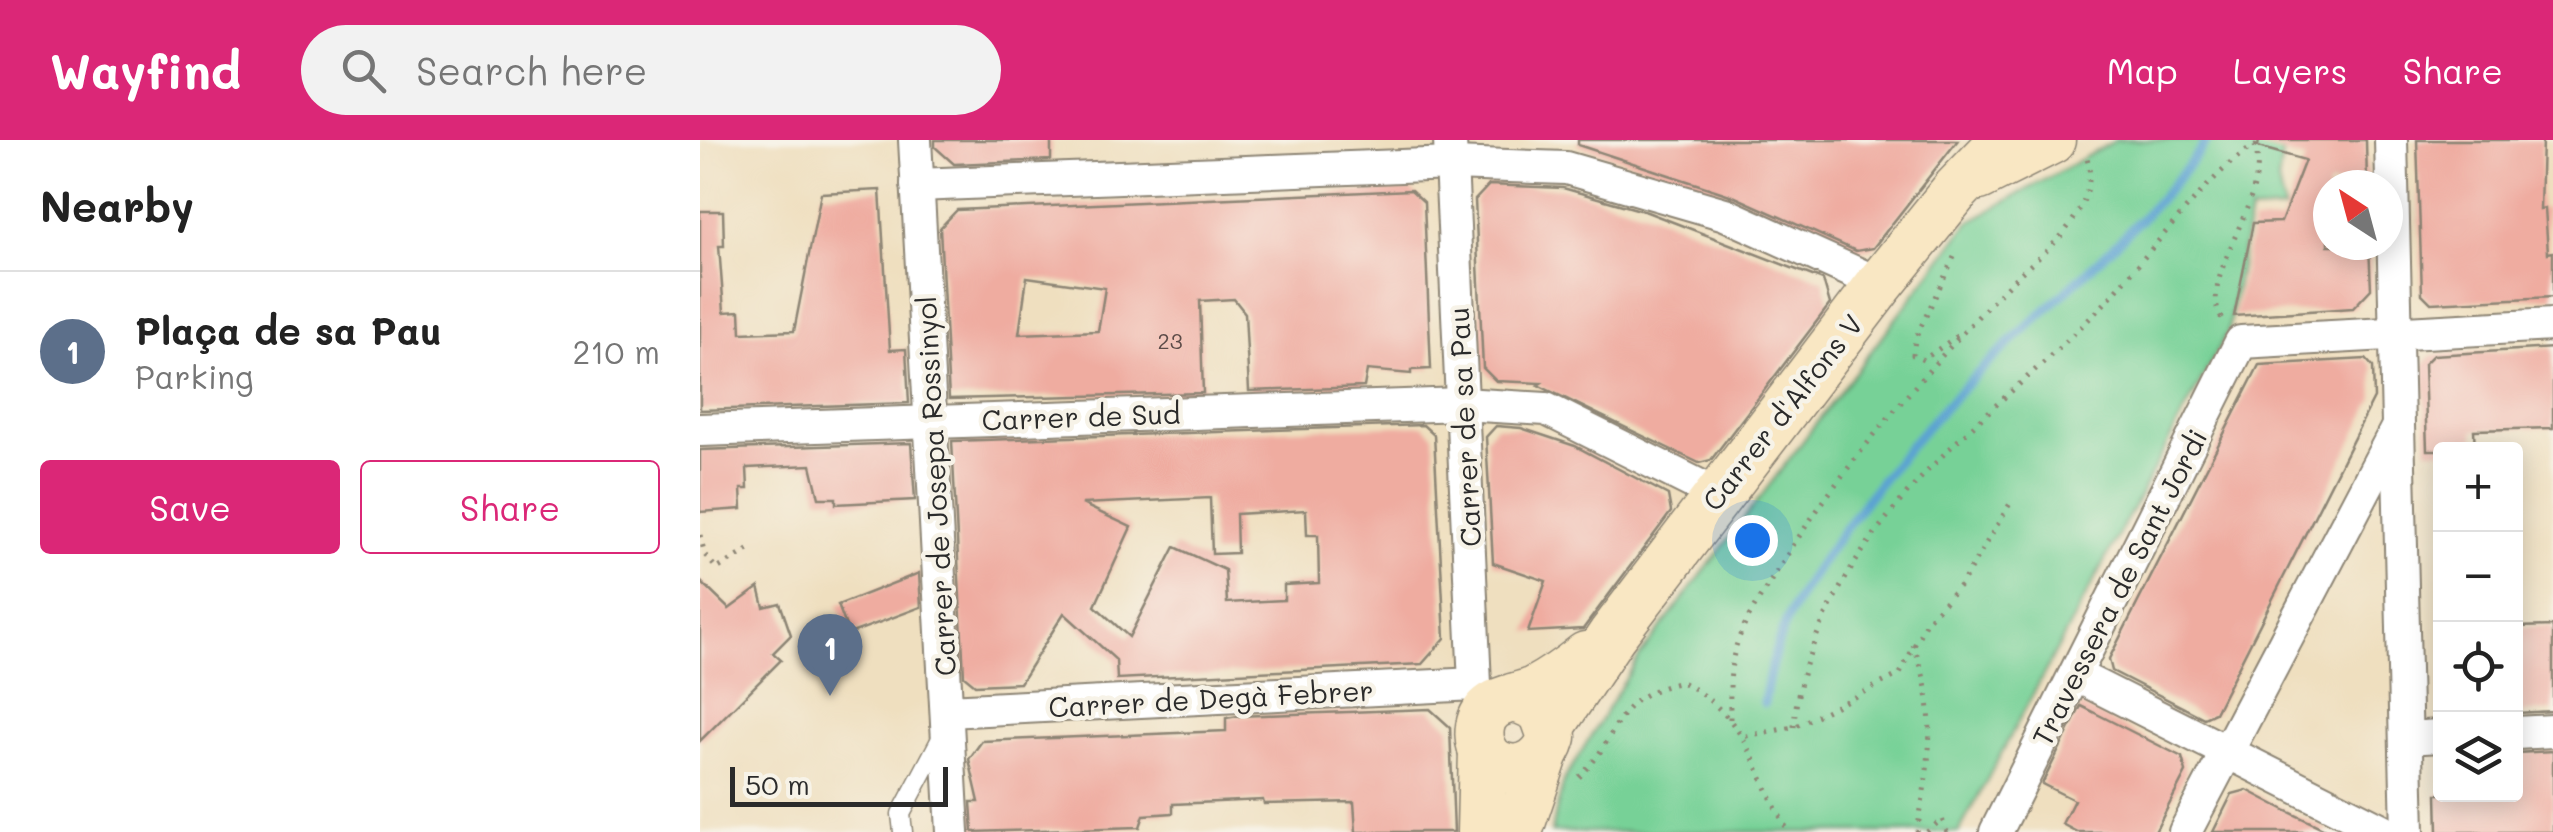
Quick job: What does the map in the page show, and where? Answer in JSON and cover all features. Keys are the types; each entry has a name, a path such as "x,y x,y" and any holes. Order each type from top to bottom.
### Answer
{"street":[{"name":"Carrer de Josepa Rossinyol","path":"916,140 932,420 928,530 948,718 953,832"},
{"name":"Carrer d'Alfons V","path":"1517,729 1612,635 1880,284 1955,192 2004,140"},
{"path":"2391,140 2408,832"},
{"name":"Carrer d'Alfons V","path":"1955,192 2066,141"},
{"path":"917,185 1451,152 1566,168 1636,185 1725,214 1880,284"},
{"name":"Carrer de sa Pau","path":"1451,152 1462,404 1517,729 1518,832"},
{"path":"2241,342 2553,325"},
{"name":"Travessera de Sant Jordi","path":"1996,832 2241,342"},
{"name":"Carrer de Sud","path":"700,430 1462,404 1546,409 1633,448 1718,495"},
{"path":"2184,832 2398,426"},
{"path":"2075,675 2386,832"},
{"name":"Carrer de Degà Febrer","path":"948,718 1517,729"},
{"name":"Carrer de sa Pau","path":"1481,832 1517,729"},
{"path":"2523,733 2553,731"},
{"path":"2406,738 2433,736"}],"lane":[{"path":"903,832 901,814 948,718"}],"path":[{"path":"1730,719 1733,657 1754,608 1849,462 1971,325 2066,231 2092,172 2066,141"},
{"path":"1794,727 1795,700 1818,630 1847,574 1898,500 1984,412 2102,306 2192,204 2244,150 2255,146 2260,162 2254,191 2216,288 2218,314 2241,342"},
{"path":"1955,254 1915,338 1914,355 1923,360 1971,325"},
{"path":"1746,736 1794,727 1900,674 1926,622 1962,583 2011,502"},
{"path":"700,535 716,570 752,548"},
{"path":"1913,644 1928,682 1932,708 1917,832"},
{"path":"1517,729 1582,776 1626,710 1650,689 1682,682 1746,736 1774,806 1789,832"},
{"path":"1927,832 1942,819 1947,832"}],"green space":[{"path":"2116,140 2284,140 2278,182 2284,210 2250,212 2228,331 1959,832 1551,832 1564,780 1639,657 1969,222"}],"building":[{"path":"935,140 1051,140 1051,160 954,164 935,147"},
{"path":"1578,140 1958,140 1873,248 1856,251 1733,196 1578,145"},
{"path":"2259,140 2366,140 2367,170 2313,170 2313,260 2370,260 2371,289 2353,308 2234,316 2253,223 2281,222 2305,160 2258,147"},
{"path":"2417,140 2542,140 2540,209 2545,208 2548,253 2553,252 2553,297 2431,303 2422,294"},
{"path":"1489,185 1563,188 1647,212 1823,280 1830,304 1711,460 1699,463 1538,385 1541,383 1496,381 1483,368 1475,200"},
{"path":"880,190 890,350 906,349 909,403 700,410 700,211 723,211 724,246 719,246 724,312 740,311 741,333 794,331 821,193"},
{"path":"1411,190 1424,202 1431,369 1411,370 1411,374 1367,370 1364,387 1249,391 1245,313 1234,299 1200,301 1203,393 949,399 940,228 957,210","holes":["1027,277 1105,288 1098,331 1019,334"]},
{"path":"2553,348 2553,428 2474,430 2475,442 2433,442 2433,450 2427,450 2424,364 2433,355"},
{"path":"2366,359 2373,367 2374,398 2215,713 2204,718 2112,671 2109,659 2259,365"},
{"path":"1423,425 1434,435 1445,638 1422,664 1117,679 1116,660 1064,613 1020,683 975,685 964,676 952,441","holes":["1210,498 1212,554 1237,553 1236,514 1306,510 1307,535 1318,535 1319,583 1284,585 1284,600 1227,603 1225,570 1175,547 1129,637 1095,606 1131,527 1082,504"]},
{"path":"1496,426 1521,428 1575,446 1668,495 1671,512 1583,629 1528,632 1546,581 1493,563 1486,437"},
{"path":"911,443 915,500 836,504 836,498 819,498 811,465 747,468 748,489 741,489 742,509 700,512 700,450"},
{"path":"919,573 921,607 849,634 838,605"},
{"path":"700,581 729,609 759,587 764,607 780,603 791,635 773,653 781,660 700,741"},
{"path":"2553,626 2553,711 2523,713 2523,627"},
{"path":"2081,706 2182,757 2186,772 2155,832 2077,832 2062,824 2074,800 2042,784"},
{"path":"1430,709 1450,727 1454,832 1356,832 1354,802 1264,804 1263,800 1173,804 1173,813 1144,815 1140,827 973,832 971,802 979,802 969,759 982,741 1226,731 1226,718 1238,716"},
{"path":"2553,751 2553,832 2438,832 2437,802 2523,802 2523,753"},
{"path":"2247,790 2331,832 2213,832 2232,794"}],"waterway":[{"path":"1764,703 1776,650 1792,609 1876,487 1956,395 2096,263 2154,204 2208,140"}],"place":[{"name":"Plaça de sa Pau","path":"830,696"}]}
